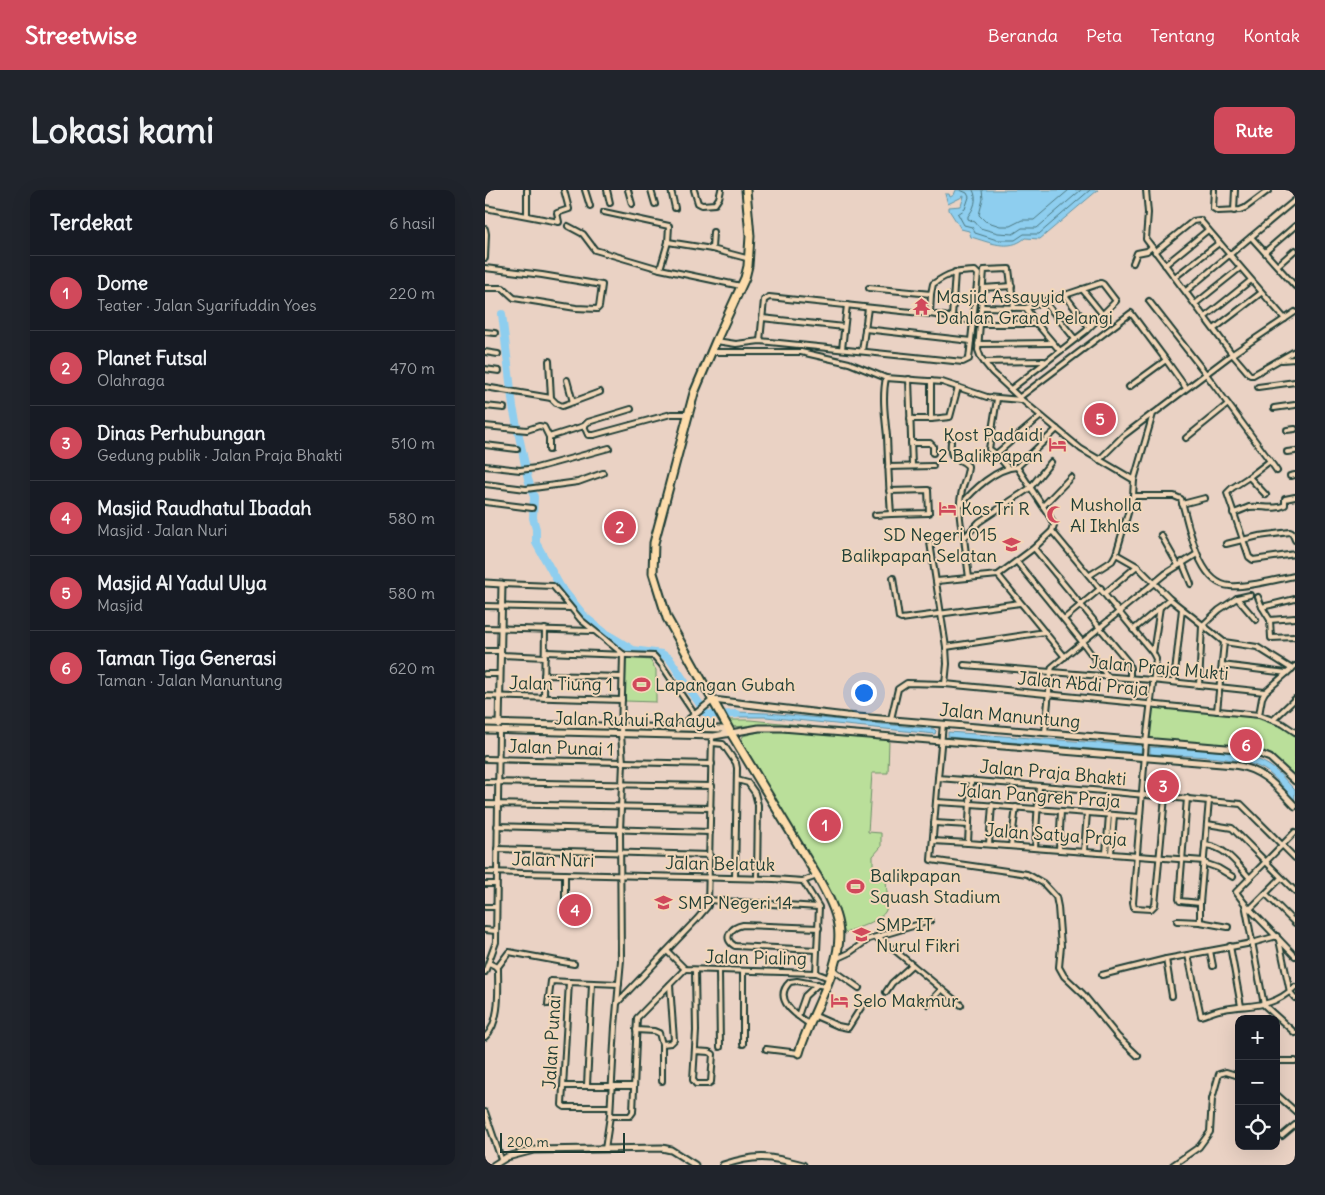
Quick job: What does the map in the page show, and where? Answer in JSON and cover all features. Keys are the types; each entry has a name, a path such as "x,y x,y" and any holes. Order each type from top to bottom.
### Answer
{"highway":[{"path":"747,190 750,259 741,286 711,352 688,414 654,543 653,567 659,596 667,618 710,702 718,709 833,906 838,923 836,959 829,978 822,985 799,1053"}],"street":[{"path":"527,190 527,215"},
{"path":"485,208 559,222 557,213 569,209 564,190"},
{"path":"585,190 590,206"},
{"path":"607,190 610,203"},
{"path":"628,190 632,204"},
{"path":"651,190 655,204"},
{"path":"671,190 675,208"},
{"path":"694,190 697,203 702,205 715,204 721,190"},
{"path":"1146,190 1148,213 1146,239 1151,249 1186,291 1232,355 1250,375 1295,351"},
{"path":"1214,190 1213,208 1215,210 1234,211 1245,208 1269,190"},
{"path":"1234,211 1235,190"},
{"path":"1260,190 1260,196"},
{"path":"1186,291 1294,201"},
{"path":"604,212 666,224 670,228 661,269"},
{"path":"1133,263 1137,253 1151,249 1193,221 1198,220 1285,320"},
{"path":"569,226 583,234 593,250 661,269 741,286"},
{"path":"1265,252 1295,226"},
{"path":"485,230 485,258"},
{"path":"1165,265 1208,230"},
{"path":"711,249 713,232"},
{"path":"1251,237 1295,286"},
{"path":"668,242 711,249 750,259"},
{"path":"1175,277 1219,243"},
{"path":"1278,265 1295,250"},
{"path":"485,268 602,285 599,307 597,309 576,308 514,298 503,288 485,288"},
{"path":"1195,304 1240,268"},
{"path":"1014,308 1009,269 985,269 983,271 978,344 979,354 984,362 1021,399 1081,449 1134,480"},
{"path":"716,341 736,344 760,341 963,362 969,359 977,274 975,271 955,272 933,284 930,314"},
{"path":"951,317 955,272"},
{"path":"1291,281 1295,278"},
{"path":"1205,317 1250,280"},
{"path":"982,307 1026,308 1064,294 1103,284 1116,301 1075,339 1011,388"},
{"path":"983,288 1012,286"},
{"path":"869,288 931,294"},
{"path":"1082,289 1103,315"},
{"path":"1214,329 1261,293"},
{"path":"1064,294 1089,327"},
{"path":"760,341 764,300 769,296 973,320"},
{"path":"1149,301 1206,374 1277,471"},
{"path":"1044,302 1075,339"},
{"path":"842,349 847,306"},
{"path":"862,351 868,308"},
{"path":"1026,308 1060,351"},
{"path":"1099,460 1123,436 1226,359 1295,312"},
{"path":"711,352 801,352 849,363 886,378 945,382 997,399 1021,399 1131,313 1187,388"},
{"path":"762,318 845,327"},
{"path":"980,324 1037,324"},
{"path":"865,329 971,341"},
{"path":"485,332 495,334"},
{"path":"978,344 1052,343"},
{"path":"485,352 498,354"},
{"path":"1280,360 1295,359"},
{"path":"1129,386 1166,360"},
{"path":"549,362 551,398"},
{"path":"984,362 1046,362"},
{"path":"485,369 499,371"},
{"path":"886,378 885,394 891,514"},
{"path":"909,379 912,466"},
{"path":"567,380 573,402"},
{"path":"931,382 931,419"},
{"path":"1258,387 1295,382"},
{"path":"485,387 551,398 562,406 600,392"},
{"path":"910,419 950,417 958,387"},
{"path":"997,399 989,449 996,454 1007,468"},
{"path":"1186,438 1228,404"},
{"path":"1274,408 1295,405"},
{"path":"485,406 504,408"},
{"path":"549,437 584,426 588,422 631,409"},
{"path":"584,426 588,435 594,435 671,414 688,414"},
{"path":"1090,575 1112,561 1116,554 1133,496 1134,480 1153,414"},
{"path":"996,454 1041,416"},
{"path":"485,426 514,430 527,430 542,426 549,437 549,450"},
{"path":"961,505 972,491 1007,468 1017,467 1057,429"},
{"path":"1287,430 1295,429"},
{"path":"911,443 930,442 933,446 933,453"},
{"path":"951,442 950,452 952,457 968,466 961,492 959,519 964,538 969,578"},
{"path":"485,445 517,448"},
{"path":"485,466 520,470 536,468 609,448"},
{"path":"1287,452 1295,451"},
{"path":"1270,461 1228,491 1228,496 1249,557 1253,560 1295,554"},
{"path":"964,538 972,527 1030,488 1051,462"},
{"path":"889,467 933,466"},
{"path":"937,581 998,575 1017,562 1052,531 1053,525 1043,506 1017,467"},
{"path":"485,484 526,489 578,482 603,473"},
{"path":"1043,506 1071,477"},
{"path":"1249,477 1266,496"},
{"path":"875,515 929,513 929,492 927,490 889,491"},
{"path":"1133,496 1178,497 1182,504 1197,554 1210,575 1222,585 1228,586 1295,576"},
{"path":"1233,514 1249,507 1284,507 1285,499 1293,497"},
{"path":"1182,504 1205,498"},
{"path":"485,502 532,508"},
{"path":"1052,531 1101,588 1156,659 1152,680 1146,744 1133,906 1138,908 1152,908 1155,905 1165,797"},
{"path":"1226,544 1243,539 1290,532 1295,540"},
{"path":"1161,535 1178,565"},
{"path":"929,536 946,647 945,684"},
{"path":"1034,548 1130,664 1130,678"},
{"path":"1116,554 1137,566 1170,599 1223,642 1257,647 1293,667 1265,692 1261,698 1259,715"},
{"name":"Jalan Praja Mukti","path":"1051,671 1052,667 1119,612 1182,562 1197,554"},
{"path":"1017,562 1109,677"},
{"path":"1182,562 1191,584"},
{"path":"1105,593 1137,566"},
{"path":"998,575 1065,657"},
{"path":"893,578 899,618 904,619 1020,603"},
{"path":"485,583 553,586 593,631 623,654 621,727 623,763 620,830 621,960 610,1116 605,1149"},
{"path":"485,972 496,944 502,584"},
{"path":"1064,619 1101,588"},
{"path":"1199,685 1202,626 1219,610 1237,598 1250,595"},
{"path":"1258,597 1261,607 1270,620 1271,638 1295,637"},
{"path":"1237,598 1256,620"},
{"path":"1133,630 1170,599"},
{"path":"1261,607 1295,599"},
{"path":"485,606 571,608"},
{"path":"1153,653 1160,607"},
{"path":"1174,682 1182,609"},
{"path":"1270,620 1295,618"},
{"path":"485,628 593,631"},
{"path":"544,698 545,629"},
{"path":"946,647 1045,632"},
{"path":"1217,711 1223,642"},
{"path":"485,651 545,655 648,655 657,658 697,714"},
{"path":"1222,664 1287,673"},
{"name":"Jalan Praja Mukti","path":"964,665 1130,678 1265,692"},
{"path":"1045,732 1051,671"},
{"path":"485,674 500,674"},
{"path":"544,675 622,677"},
{"name":"Jalan Abdi Praja","path":"891,719 898,689 901,686 907,683 945,684 1259,715 1295,732"},
{"name":"Jalan Tiung 1","path":"485,696 622,700"},
{"path":"1273,720 1295,699"},
{"name":"Jalan Ruhui Rahayu","path":"677,729 710,702"},
{"name":"Jalan Manuntung","path":"710,702 891,719 943,726 1045,732 1146,744 1256,751 1270,758 1295,782"},
{"name":"Jalan Ruhui Rahayu","path":"485,723 722,729 731,733"},
{"path":"943,726 931,860 1027,874 1035,877 1049,889 1056,897 1058,907 1061,946 1059,967 1064,976 1083,994 1118,1037 1138,1056"},
{"path":"731,733 759,728 777,728 942,738 1234,765 1248,768 1267,777 1295,806"},
{"name":"Jalan Ruhui Rahayu","path":"485,730 712,736 731,733"},
{"path":"617,1002 705,910 709,900 712,736"},
{"path":"712,743 723,744 736,763 735,878"},
{"name":"Jalan Punai 1","path":"485,759 712,764"},
{"name":"Jalan Praja Bhakti","path":"938,778 1234,802 1241,804 1282,844"},
{"path":"737,780 749,783 757,798 757,878"},
{"name":"Jalan Satya Praja","path":"971,780 968,843 1137,855 1204,862"},
{"path":"485,782 622,786 712,786"},
{"path":"1035,848 1039,786"},
{"path":"1187,798 1179,900 1200,903"},
{"path":"1200,922 1209,800"},
{"name":"Jalan Pangreh Praja","path":"936,802 1140,817"},
{"path":"485,804 711,808"},
{"path":"989,844 992,805"},
{"path":"1011,846 1016,807"},
{"path":"1059,849 1061,811"},
{"path":"1084,851 1087,813"},
{"path":"1108,853 1109,815"},
{"path":"1108,853 1115,815"},
{"path":"934,823 969,825"},
{"path":"1207,824 1232,828 1295,891"},
{"path":"497,826 711,832"},
{"path":"1295,832 1235,892 1295,956"},
{"path":"933,841 968,843"},
{"path":"1282,844 1295,858"},
{"path":"1205,845 1219,848 1249,877"},
{"path":"497,849 710,855"},
{"path":"1204,862 1233,877"},
{"name":"Jalan Nuri","path":"485,872 621,875"},
{"path":"565,874 565,898"},
{"name":"Jalan Belatuk","path":"621,875 803,881 817,876"},
{"path":"1250,909 1281,878"},
{"path":"803,881 819,907"},
{"path":"485,884 496,884"},
{"path":"1266,894 1295,923"},
{"path":"709,900 819,907"},
{"path":"1245,904 1264,1005 1295,1033"},
{"path":"485,907 496,907"},
{"name":"Jalan Pialing","path":"667,951 685,969 816,973 819,907"},
{"path":"836,959 849,953 869,939 930,921"},
{"path":"1177,921 1200,922 1228,927"},
{"path":"817,950 735,946 729,942 728,938 729,932 732,929 743,924 819,928"},
{"path":"485,930 496,931"},
{"path":"1102,975 1166,959 1277,937"},
{"path":"1277,937 1290,992 1295,998"},
{"path":"877,938 961,1005"},
{"path":"1230,946 1241,1006"},
{"path":"1211,951 1213,966"},
{"path":"485,1037 489,1033 499,1004 497,968 509,952 574,964"},
{"path":"1188,955 1201,1016 1221,1009 1264,1005 1290,992 1295,987"},
{"path":"1166,959 1172,996"},
{"path":"489,963 497,968"},
{"path":"887,992 893,983 912,965"},
{"path":"610,1116 630,1116 632,1114 637,1018 685,969"},
{"path":"832,969 859,988"},
{"path":"695,970 693,1080 694,1082 708,1084 711,1082 714,1056 709,1052 695,1051"},
{"path":"719,971 720,1047"},
{"path":"743,972 743,1044"},
{"path":"816,973 829,978"},
{"path":"548,1004 551,981 569,982"},
{"path":"809,1024 790,1011 787,1006 784,997 787,985 797,981 822,985"},
{"name":"Jalan Punai","path":"610,1107 563,1106 569,982 619,984"},
{"path":"587,1085 592,984"},
{"path":"662,1044 671,1043 673,1040 670,985"},
{"path":"798,1016 805,996 822,985"},
{"path":"928,1004 941,990"},
{"path":"813,1015 838,1026 848,1028 862,1006"},
{"path":"636,1030 659,1033 662,1044 662,1081"},
{"path":"766,1048 799,1053"},
{"path":"1280,1061 1295,1061"},
{"path":"1173,1165 1199,1147 1210,1132 1212,1099 1219,1074 1226,1072 1235,1075"},
{"path":"563,1086 634,1086"},
{"path":"1280,1098 1295,1111"},
{"path":"485,1112 501,1159"},
{"path":"1282,1136 1295,1125"},
{"path":"494,1165 501,1159 521,1152 540,1149 667,1149 695,1165"},
{"path":"723,1165 746,1158 763,1156 803,1165"}],"green space":[{"name":"Lapangan Gubah","path":"626,658 650,660 656,670 656,702 625,701"},
{"path":"1152,705 1260,716 1284,726 1295,734 1295,783 1271,760 1259,753 1148,740"},
{"path":"726,720 750,720 811,726 811,730 762,725 731,727"},
{"path":"766,730 889,740 888,773 872,773 868,832 881,833 881,847 873,856 873,877 886,878 887,898 884,914 874,921 845,933 827,885 741,742 743,736"}],"water":[{"path":"956,190 1098,190 1040,239 1025,238 1012,244 999,245 971,237 969,231 961,229 949,207 961,206 964,196 948,204 945,194 949,194 950,197 954,195"},
{"path":"737,712 768,713 934,729 936,731 935,734 766,717 736,717"},
{"path":"948,732 1142,746 1141,753 948,737"},
{"path":"1150,747 1213,750 1244,755 1258,760 1273,768 1295,790 1295,800 1272,775 1258,766 1212,757 1150,754"}],"waterway":[{"path":"502,314 513,407 528,479 534,497 533,518 536,529 536,543 560,586 586,618 605,633 633,650 662,654 669,658 707,715 737,714"}],"place":[{"name":"Masjid Assayyid Dahlan Grand Pelangi","path":"922,307"},
{"name":"Masjid Al Yadul Ulya","path":"1100,419"},
{"name":"Kost Padaidi 2 Balikpapan","path":"1057,445"},
{"name":"Kos Tri R","path":"947,509"},
{"name":"Musholla Al Ikhlas","path":"1056,515"},
{"name":"Planet Futsal","path":"620,527"},
{"name":"SD Negeri 015 Balikpapan Selatan","path":"1011,545"},
{"name":"Lapangan Gubah","path":"641,685"},
{"name":"Taman Tiga Generasi","path":"1246,745"},
{"name":"Dinas Perhubungan","path":"1163,786"},
{"name":"Dome","path":"825,825"},
{"name":"Balikpapan Squash Stadium","path":"856,886"},
{"name":"SMP Negeri 14","path":"664,903"},
{"name":"Masjid Raudhatul Ibadah","path":"575,910"},
{"name":"SMP IT Nurul Fikri","path":"862,935"},
{"name":"Selo Makmur","path":"839,1001"}]}
